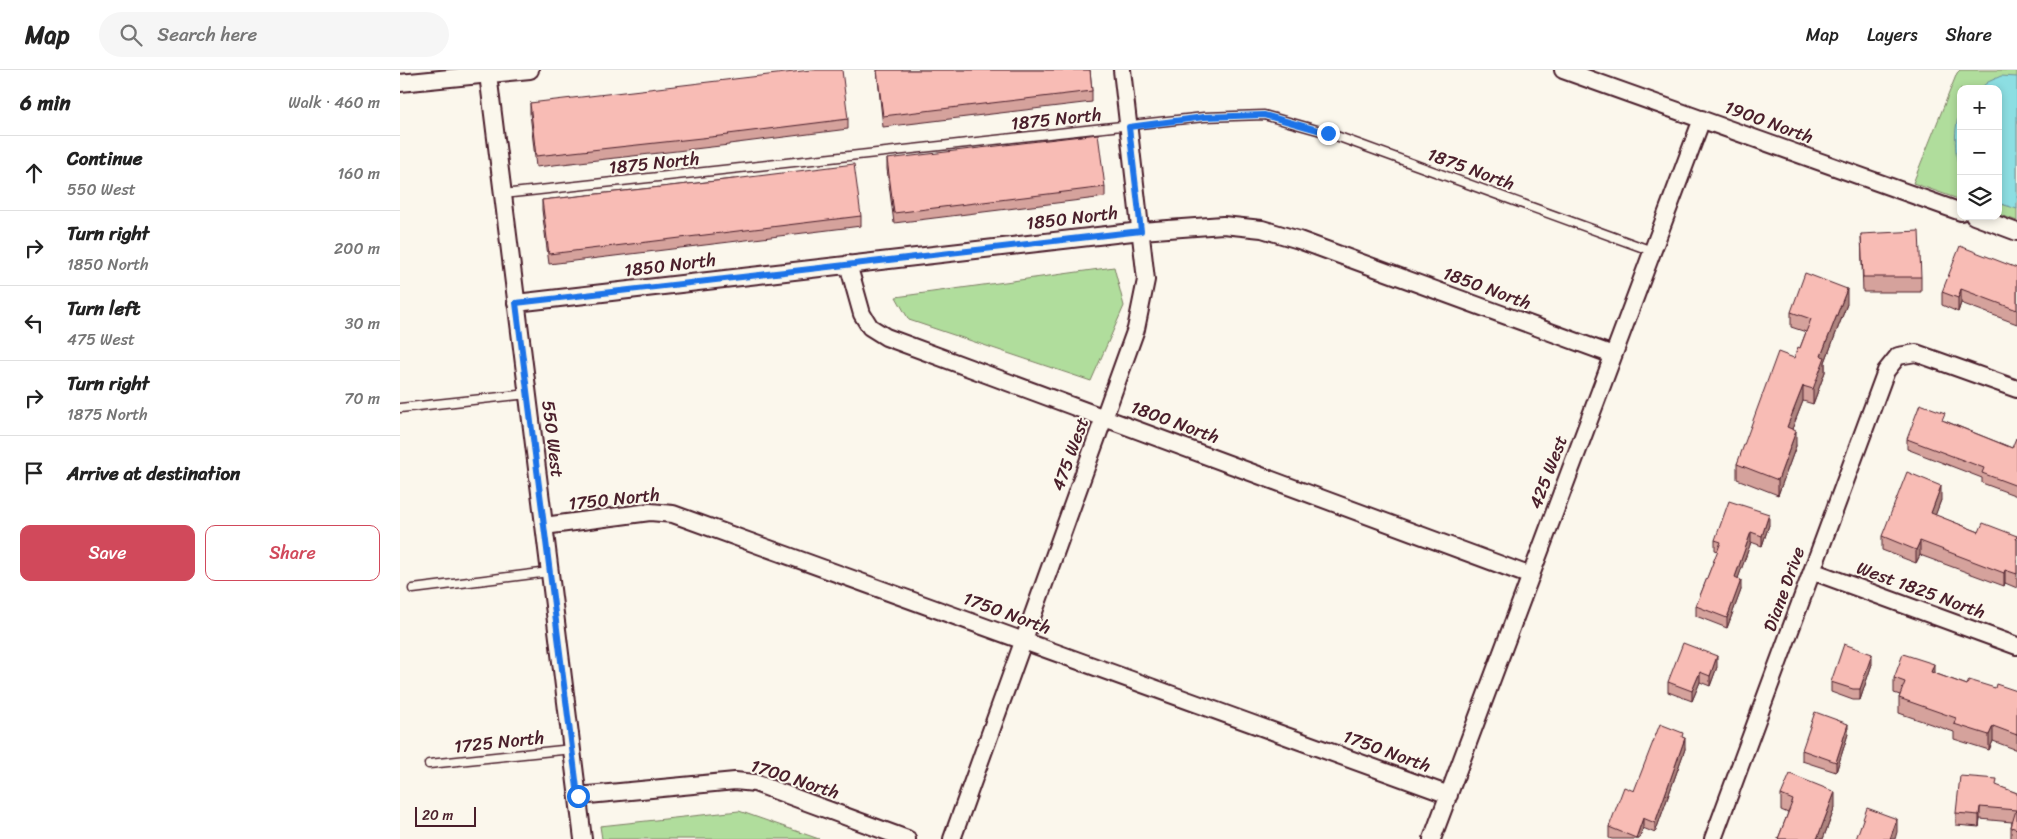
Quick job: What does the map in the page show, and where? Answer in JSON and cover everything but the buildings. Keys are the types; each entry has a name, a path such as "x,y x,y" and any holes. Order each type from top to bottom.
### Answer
{"street":[{"path":"400,83 530,70"},
{"name":"475 West","path":"952,839 1136,329 1146,280 1122,70"},
{"name":"1900 North","path":"1563,70 1957,211"},
{"name":"550 West","path":"488,74 583,839"},
{"name":"425 West","path":"1432,839 1702,119"},
{"path":"1985,220 2017,232"},
{"name":"1850 North","path":"516,303 1141,231 1223,225 1262,229 1299,240 1613,355"},
{"name":"1800 North","path":"848,264 862,314 870,327 886,337 1531,576"},
{"name":"Diane Drive","path":"1713,839 1886,371 1898,356 1916,352 2017,389"},
{"name":"1750 North","path":"544,526 650,512 673,514 1449,795"},
{"name":"West 1825 North","path":"1812,571 2017,646"},
{"name":"1700 North","path":"578,796 735,781 756,783 907,839"}],"lane":[{"name":"1875 North","path":"503,194 1129,127 1204,117 1264,115 1328,133 1652,251"},
{"path":"400,408 528,394"},
{"path":"414,589 550,572"},
{"name":"1725 North","path":"429,764 572,749"}],"green space":[{"path":"1960,70 2017,70 2017,221 2002,215 2002,85 1957,85 1957,199 1913,183 1957,73"},
{"path":"1114,267 1124,306 1091,381 909,320 896,297"},
{"path":"739,811 819,839 602,839 600,826"}],"water":[{"path":"2001,76 2017,77 2017,209 2002,204 2002,85 1984,85"},
{"path":"1957,124 1957,159 1955,142"}],"route":[{"path":"578,796 516,303 1141,231 1129,127 1204,117 1264,115 1328,133"}]}
